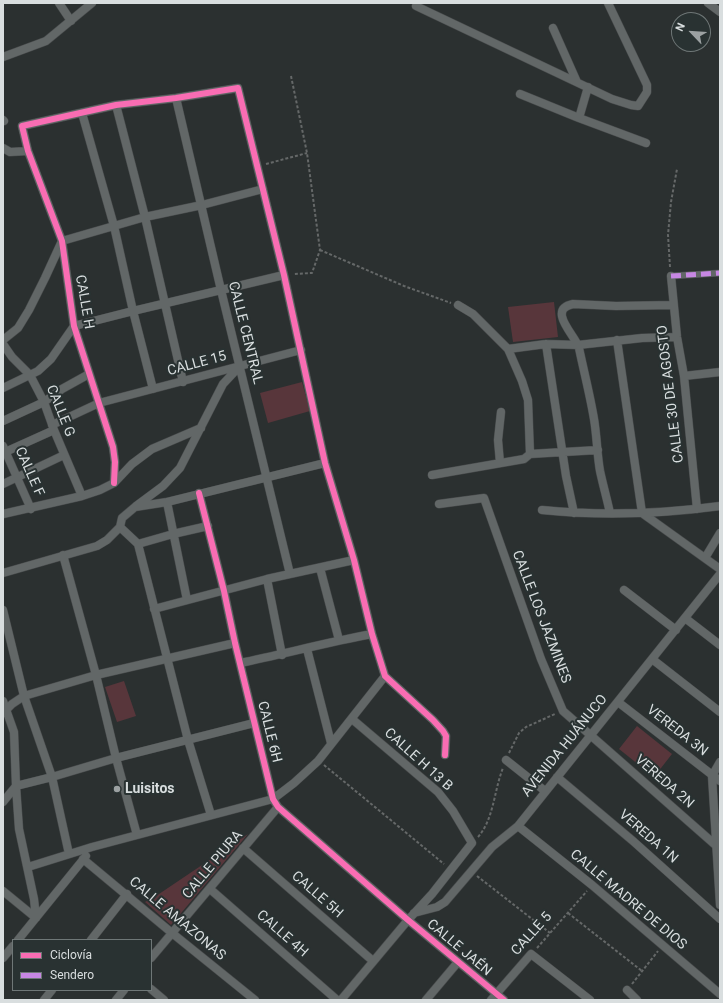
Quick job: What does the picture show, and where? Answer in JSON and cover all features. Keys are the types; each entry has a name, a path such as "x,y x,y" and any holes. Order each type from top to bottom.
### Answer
{"street":[{"path":"59,3 71,22"},
{"path":"416,6 612,99 638,106 647,92 647,84 608,3"},
{"path":"708,3 720,12"},
{"path":"3,57 46,41 71,22 89,4"},
{"path":"553,28 577,82"},
{"path":"578,118 588,87"},
{"path":"153,389 133,311 114,226 82,113 116,105 176,98 238,88 284,275 325,463 354,560 372,634 385,676 443,731 446,736 445,755"},
{"path":"520,94 578,118 646,143"},
{"name":"CALLE CENTRAL","path":"176,98 290,574"},
{"path":"116,105 145,217 183,382"},
{"name":"CALLE H","path":"82,113 22,126 28,151 62,241 74,326 113,447 115,462 114,483"},
{"path":"3,148 10,152 28,151"},
{"path":"3,340 18,328 29,310 62,241 145,217 202,205 263,189"},
{"path":"671,276 720,273"},
{"path":"3,388 38,371 51,359 74,326 284,275"},
{"name":"CALLE 30 DE AGOSTO","path":"671,276 677,337 684,376 697,509"},
{"path":"610,513 600,471 594,419 578,345 566,328 562,316 563,310 567,305 573,304 616,306 673,305"},
{"path":"458,305 473,314 508,349 522,380 528,400 530,454"},
{"path":"508,349 546,344 578,345 617,340 677,337"},
{"path":"617,340 642,513 720,569"},
{"name":"CALLE G","path":"3,344 12,357 30,375 44,402 53,428 82,496"},
{"path":"546,344 562,452 574,513"},
{"name":"CALLE 15","path":"4,450 53,428 99,403 301,350"},
{"path":"3,573 97,546 107,540 120,527 122,518 164,486 180,468 223,384 240,366"},
{"path":"684,376 720,372"},
{"path":"3,421 44,402 62,389 89,374"},
{"path":"500,463 498,440 501,412"},
{"path":"3,514 31,509 100,490 114,483 132,464 152,449 201,428"},
{"name":"CALLE F","path":"4,450 31,509"},
{"path":"432,475 524,459 530,454 598,450"},
{"path":"3,484 64,455"},
{"path":"135,507 167,502 325,463"},
{"name":"CALLE 6H","path":"199,493 224,591 235,643 273,799 278,807 408,920"},
{"name":"CALLE LOS JAZMINES","path":"439,504 484,498 541,659 563,711 590,736"},
{"path":"167,502 188,600"},
{"path":"542,510 574,513 642,513 720,506"},
{"path":"138,544 208,526"},
{"path":"120,527 138,544 188,740 211,815"},
{"path":"705,558 720,533"},
{"path":"63,555 96,675 116,758 137,835"},
{"path":"154,609 267,579 354,560"},
{"path":"320,568 339,640"},
{"name":"AVENIDA HUÁNUCO","path":"414,914 437,907 445,902 492,847 518,826 720,574"},
{"path":"267,579 282,655"},
{"path":"624,590 676,630"},
{"path":"3,610 24,696 52,777 69,854"},
{"path":"685,618 720,645"},
{"path":"240,663 282,655 339,640 372,634"},
{"path":"36,918 34,899 19,829 14,732 4,708 24,696 96,675 167,660 235,643"},
{"path":"307,649 332,743"},
{"path":"652,658 720,712"},
{"path":"28,868 92,847 273,799 294,783 318,761 385,676"},
{"name":"VEREDA 3N","path":"618,702 720,781"},
{"name":"CALLE H 13 B","path":"352,719 438,792 453,811 472,842 471,846 451,870"},
{"path":"3,802 16,786 116,758 254,723"},
{"name":"VEREDA 2N","path":"590,736 652,788 718,847"},
{"path":"506,760 545,791"},
{"path":"720,762 712,776 718,847 720,905"},
{"name":"VEREDA 1N","path":"557,777 633,841 720,919"},
{"name":"CALLE PIURA","path":"152,957 278,807"},
{"name":"CALLE MADRE DE DIOS","path":"518,826 592,885 720,994"},
{"path":"19,939 92,847"},
{"name":"CALLE 5H","path":"243,848 373,961"},
{"name":"CALLE AMAZONAS","path":"83,858 255,1000"},
{"path":"341,1000 451,870"},
{"name":"CALLE 4H","path":"210,888 337,1000"},
{"path":"3,891 36,918"},
{"path":"92,939 126,894"},
{"name":"CALLE JAÉN","path":"408,920 458,962 493,997 504,1000"},
{"path":"3,958 12,947"},
{"path":"532,954 590,1000"},
{"name":"CALLE 5","path":"493,997 532,954"},
{"path":"426,1000 458,962"},
{"path":"152,990 164,1000"},
{"path":"627,990 637,1000"},
{"path":"44,1000 51,991"},
{"path":"116,1000 123,991"}],"path":[{"path":"284,275 312,273 320,250 307,154 291,76"},
{"path":"257,166 307,154"},
{"path":"671,276 668,235 676,168"},
{"path":"320,250 404,286 458,305"},
{"path":"318,761 451,870"},
{"path":"471,871 550,933"},
{"path":"568,913 642,971"},
{"path":"627,990 663,946"}],"shaded area":[{"path":"554,302 558,337 513,342 508,307"},
{"path":"302,382 310,411 268,423 260,393"},
{"path":"124,681 136,716 117,722 105,687"},
{"path":"637,726 672,754 654,777 619,749"},
{"path":"248,834 171,925 145,902 159,894"}],"marked path":[{"path":"671,276 720,273"}],"cycle path":[{"path":"114,483 115,462 113,447 74,326 62,241 28,151 22,126 116,105 176,98 238,88 284,275 325,463 354,560 372,634 385,676 443,731 446,736 445,755"},
{"path":"199,493 224,591 235,643 273,799 278,807 408,920 504,1000"}],"place":[{"name":"Luisitos","path":"117,789"}]}
